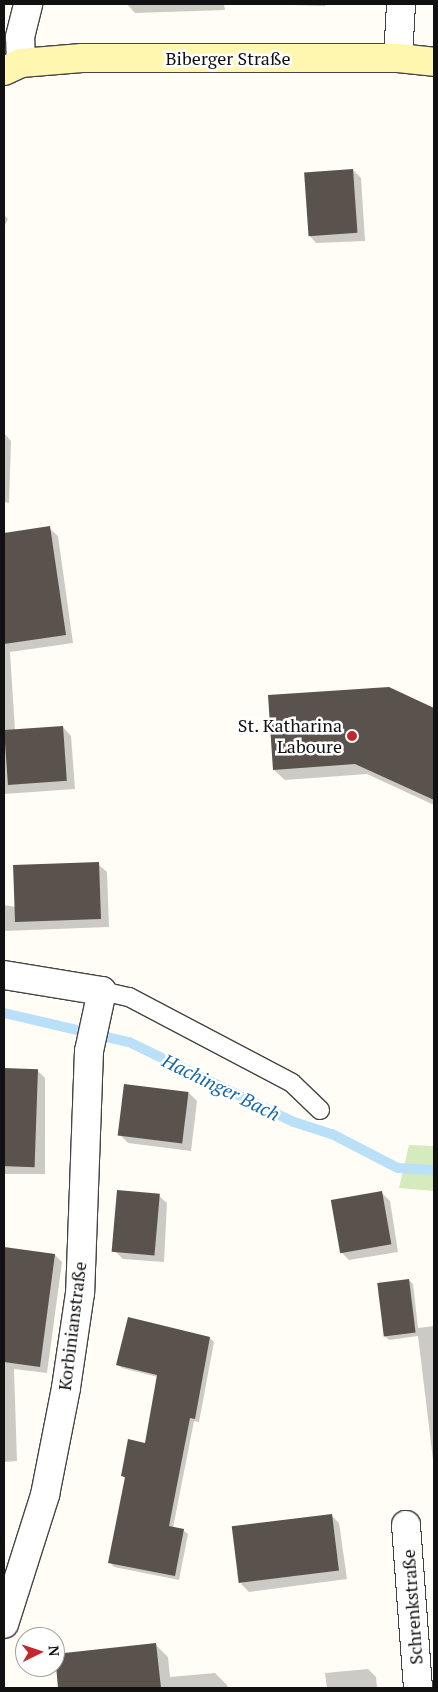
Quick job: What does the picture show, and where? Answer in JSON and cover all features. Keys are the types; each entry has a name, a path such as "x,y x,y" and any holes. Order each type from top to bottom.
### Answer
{"main road":[{"name":"Biberger Straße","path":"13,67 82,58 398,58 434,62"}],"street":[{"path":"13,67 28,4"},
{"path":"398,58 401,4"},
{"path":"4,975 100,1001"},
{"name":"Korbinianstraße","path":"4,1624 44,1495 66,1388 80,1293 81,1206 90,1048 100,1001"},
{"name":"Schrenkstraße","path":"406,1525 418,1688"}],"lane":[{"path":"100,1001 129,997 292,1083 320,1110"}],"green space":[{"path":"409,1145 434,1146 434,1191 399,1188"}],"building":[{"path":"353,169 357,233 309,236 304,172"},
{"path":"50,526 66,635 4,644 4,533"},
{"name":"St. Katharina Laboure","path":"389,687 434,708 434,800 355,764 273,770 268,695"},
{"path":"63,726 67,781 8,785 4,730"},
{"path":"99,862 101,919 15,922 13,865"},
{"path":"4,1068 38,1069 35,1167 4,1166"},
{"path":"124,1084 189,1092 182,1144 118,1136"},
{"path":"117,1190 160,1194 154,1256 112,1252"},
{"path":"382,1191 391,1244 340,1253 331,1200"},
{"path":"4,1247 55,1254 40,1367 4,1362"},
{"path":"409,1279 416,1333 384,1336 377,1283"},
{"path":"128,1317 210,1337 195,1419 190,1418 169,1526 184,1529 175,1576 108,1563 125,1477 121,1476 128,1439 145,1443 157,1375 116,1365"},
{"path":"332,1514 339,1571 239,1583 232,1526"},
{"path":"156,1643 161,1688 58,1688 57,1677 65,1677 65,1653"}],"waterway":[{"name":"Hachinger Bach","path":"4,1013 129,1042 294,1122 332,1134 398,1168 434,1170"}],"place":[{"name":"St. Katharina Laboure","path":"352,736"}]}
